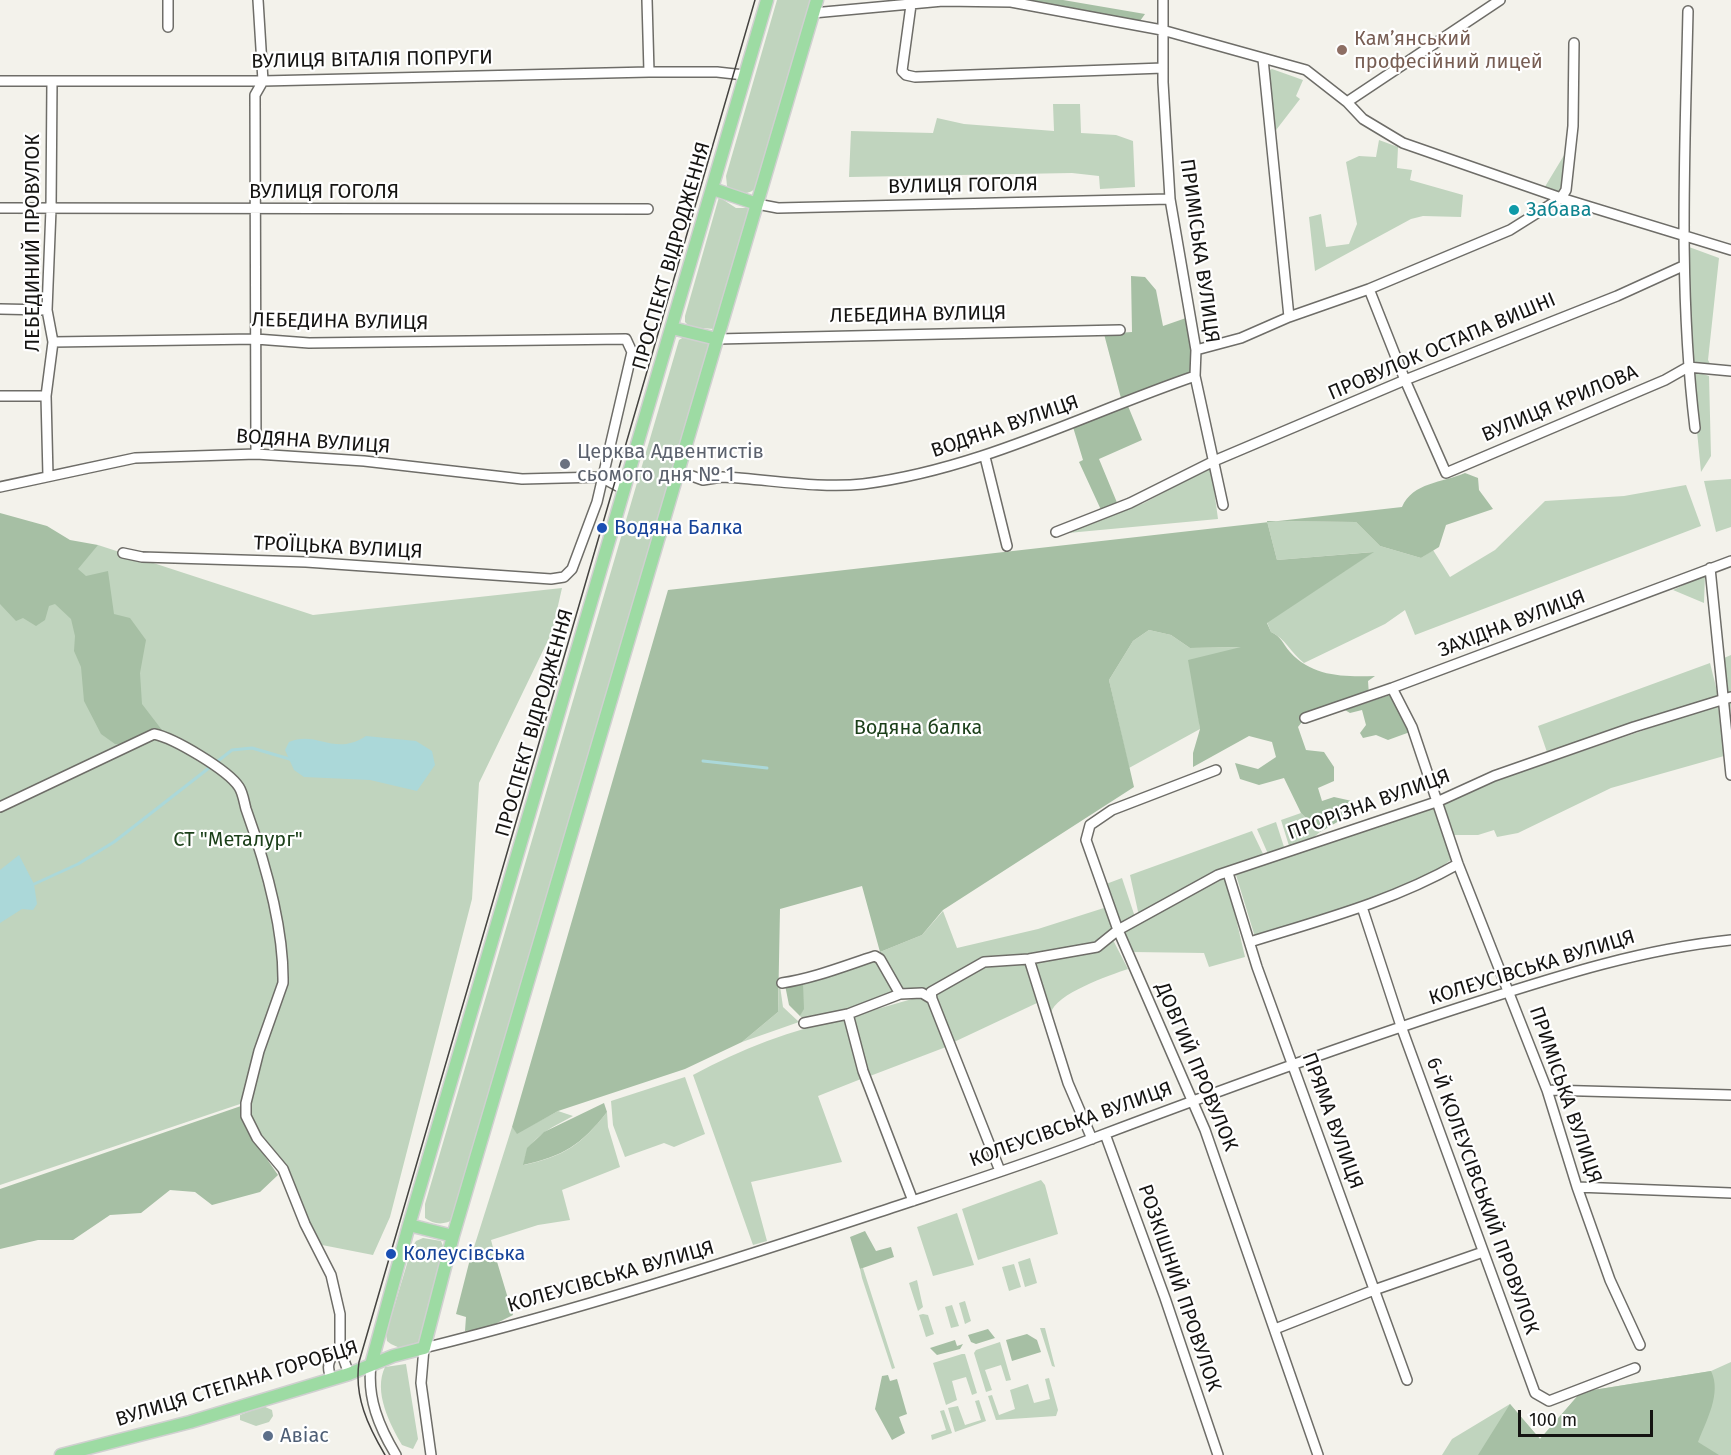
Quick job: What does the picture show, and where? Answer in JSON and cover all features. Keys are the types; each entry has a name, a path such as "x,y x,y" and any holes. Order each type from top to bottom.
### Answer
{"main road":[{"name":"ПРОСПЕКТ ВІДРОДЖЕННЯ","path":"371,1365 766,0"},
{"path":"424,1348 453,1236 817,0"},
{"path":"713,189 757,204"},
{"path":"672,328 692,331 717,339"},
{"path":"410,1225 453,1236"},
{"name":"ВУЛИЦЯ СТЕПАНА ГОРОБЦЯ","path":"61,1455 190,1422 349,1374 424,1348"}],"street":[{"path":"168,0 168,27"},
{"path":"256,454 255,95 263,81 258,0"},
{"path":"647,0 649,72"},
{"name":"ПРИМІСЬКА ВУЛИЦЯ","path":"1163,0 1163,68 1170,199 1196,350 1195,376 1223,504"},
{"path":"1347,102 1500,0"},
{"path":"813,13 942,1 1011,2 1162,30 1306,70 1347,102 1363,119 1403,143 1561,198 1731,250"},
{"path":"911,5 902,71 906,75 915,77 1163,68"},
{"path":"1688,11 1683,266 1688,367 1695,428"},
{"path":"1196,350 1241,338 1289,317 1369,289 1510,230 1561,198 1566,190 1573,126 1574,43"},
{"path":"1263,59 1289,317"},
{"name":"ВУЛИЦЯ ВІТАЛІЯ ПОПРУГИ","path":"0,81 263,81 649,72 717,72 744,75"},
{"name":"ЛЕБЕДИНИЙ ПРОВУЛОК","path":"48,476 46,396 53,342 47,310 52,81"},
{"name":"ВУЛИЦЯ ГОГОЛЯ","path":"757,204 778,208 1170,199"},
{"name":"ВУЛИЦЯ ГОГОЛЯ","path":"0,208 254,211 648,209"},
{"name":"ПРОВУЛОК ОСТАПА ВИШНІ","path":"1214,461 1683,266"},
{"path":"1369,289 1405,380"},
{"path":"0,309 47,310"},
{"name":"ЛЕБЕДИНА ВУЛИЦЯ","path":"717,339 1120,330"},
{"name":"ЛЕБЕДИНА ВУЛИЦЯ","path":"53,342 255,339 309,343 626,339 632,352 601,477"},
{"path":"1688,367 1731,370"},
{"name":"ВУЛИЦЯ КРИЛОВА","path":"1405,380 1446,473 1665,380 1688,367"},
{"name":"ВОДЯНА ВУЛИЦЯ","path":"678,471 703,480 722,477 861,484 930,472 985,457 1195,376"},
{"path":"0,396 46,396"},
{"name":"ВОДЯНА ВУЛИЦЯ","path":"0,487 135,458 256,454 364,461 522,479 601,477"},
{"path":"985,457 1007,546"},
{"path":"1056,532 1167,487 1214,461"},
{"path":"601,477 623,489"},
{"name":"ТРОЇЦЬКА ВУЛИЦЯ","path":"123,553 142,557 306,562 550,579 564,577 572,569 597,502 601,477"},
{"name":"ЗАХІДНА ВУЛИЦЯ","path":"1305,718 1392,688 1731,561"},
{"path":"1710,568 1727,699 1731,775"},
{"name":"ПРИМІСЬКА ВУЛИЦЯ","path":"1392,688 1412,727 1439,801 1458,864 1547,1090 1577,1187 1610,1280 1640,1345"},
{"name":"ПРОРІЗНА ВУЛИЦЯ","path":"932,999 931,992 984,962 1029,959 1097,947 1118,930 1218,875 1439,801 1494,776 1634,727 1727,699"},
{"path":"0,807 154,735 191,749 240,788 256,838 274,911 283,975 283,983 259,1051 246,1103 246,1116 257,1138 283,1169 305,1224 331,1275 340,1314 340,1348 349,1374"},
{"name":"ДОВГИЙ ПРОВУЛОК","path":"1216,770 1112,810 1090,825 1086,840 1118,930 1205,1130 1318,1455"},
{"path":"1250,942 1362,907 1424,884 1458,864"},
{"name":"ПРЯМА ВУЛИЦЯ","path":"1228,873 1257,967 1407,1380"},
{"name":"6-Й КОЛЕУСІВСЬКИЙ ПРОВУЛОК","path":"1362,907 1401,1026 1535,1393 1549,1401 1635,1368"},
{"name":"КОЛЕУСІВСЬКА ВУЛИЦЯ","path":"424,1348 566,1311 745,1257 1092,1139 1192,1100 1401,1026 1609,961 1679,945 1731,940"},
{"path":"782,983 803,980 875,956 880,959 900,994"},
{"path":"1029,959 1068,1083 1092,1139"},
{"path":"804,1023 848,1014 900,994 922,993 932,999 1000,1171"},
{"path":"848,1014 863,1071 913,1201"},
{"path":"1547,1090 1731,1095"},
{"name":"РОЗКІШНИЙ ПРОВУЛОК","path":"1105,1134 1165,1298 1218,1455"},
{"path":"1577,1187 1731,1193"},
{"path":"1275,1329 1374,1290 1483,1252"},
{"path":"332,1379 328,1366 329,1359 340,1348"},
{"path":"424,1348 421,1383 431,1455"},
{"name":"ПРОСПЕКТ ВІДРОДЖЕННЯ","path":"371,1365 372,1402 382,1431 396,1455"}],"green space":[{"path":"777,0 810,0 758,186 747,193 739,193 727,186 726,176"},
{"path":"1011,0 1063,0 1145,14 1140,21"},
{"path":"1272,69 1303,80 1296,96 1300,99 1273,134 1267,71"},
{"path":"1053,104 1080,104 1081,133 1116,135 1133,141 1135,187 1100,189 1099,176 1072,173 849,177 851,131 933,133 937,118 964,124 1054,131"},
{"path":"1379,140 1398,147 1397,168 1412,170 1410,180 1463,195 1461,217 1423,216 1411,219 1315,271 1309,217 1321,214 1326,247 1349,244 1357,224 1346,162 1359,156 1376,157"},
{"path":"1569,147 1564,189 1560,196 1543,190"},
{"path":"719,197 736,208 751,208 714,329 690,327 685,322 685,316"},
{"path":"1689,247 1719,258 1708,360 1712,367 1690,365"},
{"path":"1131,276 1145,277 1156,290 1163,326 1186,318 1193,350 1191,375 1122,402 1104,334 1132,332"},
{"path":"687,335 711,344 454,1219 443,1223 432,1222 425,1218 425,1204 679,340"},
{"path":"1691,370 1709,376 1711,456 1701,472"},
{"path":"1128,406 1142,440 1099,459 1118,505 1102,512 1079,462 1083,460 1073,427"},
{"path":"1211,467 1218,519 1068,533 1144,503"},
{"path":"1465,473 1478,478 1479,490 1493,509 1446,525 1439,547 1421,558 1380,546 1356,522 1277,521 1402,507 1413,493 1421,488"},
{"path":"1731,479 1731,527 1716,532 1704,481"},
{"path":"1686,485 1701,526 1415,635 1405,610 1385,624 1304,663 1271,632 1267,622 1373,552 1277,560 1267,521 1356,522 1380,546 1421,558 1433,550 1450,577 1495,550 1545,501 1624,496"},
{"path":"0,513 47,526 70,540 98,545 78,569 86,576 108,571 114,614 130,618 146,640 140,673 142,704 165,734 154,729 128,745 115,744 101,734 84,701 81,667 74,651 75,636 71,619 55,604 49,606 45,620 36,626 23,618 16,621 0,604"},
{"name":"Водяна балка","path":"1267,522 1277,560 1374,552 1267,623 1271,632 1280,638 1290,652 1308,666 1330,674 1375,676 1368,681 1369,695 1305,718 1298,727 1306,750 1324,752 1334,767 1334,781 1318,788 1322,801 1334,797 1352,801 1353,813 1320,832 1301,813 1284,778 1259,785 1240,779 1235,763 1258,769 1276,757 1272,742 1249,736 1193,767 1193,753 1200,729 1188,660 1241,647 1190,648 1171,635 1149,630 1133,641 1109,680 1134,787 943,910 922,935 880,952 862,886 780,909 778,1012 742,1042 685,1069 558,1111 517,1134 512,1127 668,590"},
{"name":"СТ \"Металург\"","path":"98,545 313,615 562,588 552,632 479,783 472,899 390,1217 373,1255 322,1245 308,1222 291,1174 261,1138 249,1114 246,1102 0,1185 0,564"},
{"path":"1705,575 1704,603 1673,590"},
{"path":"1149,630 1171,635 1190,648 1244,647 1196,696 1200,729 1129,768 1109,680 1133,641"},
{"path":"1731,655 1731,713 1724,658"},
{"path":"1710,663 1719,699 1548,755 1538,726"},
{"path":"1393,694 1410,732 1388,740 1376,735 1363,738 1360,733 1366,725 1362,710 1350,713 1345,710"},
{"path":"1718,705 1724,756 1611,788 1518,833 1497,837 1494,830 1478,835 1453,835 1440,805 1498,780"},
{"path":"1435,806 1452,859 1425,879 1350,907 1255,937 1236,875 1371,826"},
{"path":"1301,813 1320,832 1308,842 1290,849 1281,820"},
{"path":"1276,822 1285,850 1269,856 1257,829"},
{"path":"1252,831 1265,858 1139,916 1130,875"},
{"path":"1226,876 1245,957 1209,967 1204,953 1133,952 1122,931 1170,907 1218,878"},
{"path":"1122,878 1135,917 1118,923 1106,884"},
{"path":"1107,907 1115,929 1096,944 1035,955 982,958 927,991 902,990 880,952 922,935 943,911 957,948 1038,929"},
{"path":"1112,938 1128,969 1072,992 1055,1006 1051,1013 1032,961"},
{"path":"877,961 896,993 852,1009 804,1020 800,1016 803,1009 803,983"},
{"path":"1025,964 1037,1003 954,1042 934,993 986,965"},
{"path":"779,979 783,1007 799,1022 742,1042 778,1012"},
{"path":"803,983 804,1009 800,1016 789,1005 785,985"},
{"path":"919,997 930,1002 946,1047 870,1076 853,1016"},
{"path":"846,1019 861,1079 818,1096 842,1162 751,1182 767,1241 753,1245 693,1075 767,1041 806,1028"},
{"path":"685,1077 705,1134 674,1147 664,1143 625,1157 613,1125 611,1101"},
{"path":"604,1103 607,1112 589,1133 571,1148 550,1158 523,1165 527,1148 544,1132"},
{"path":"241,1106 246,1129 278,1175 260,1192 212,1205 195,1192 170,1190 141,1213 110,1215 73,1240 38,1240 0,1249 0,1189"},
{"path":"558,1111 573,1116 548,1130 535,1141 529,1148 524,1165 551,1158 571,1147 589,1133 607,1112 608,1127 620,1167 562,1190 570,1220 538,1225 491,1240 495,1255 469,1263 512,1127 517,1133"},
{"path":"1041,1180 1045,1185 1058,1234 978,1260 962,1209"},
{"path":"957,1213 974,1265 933,1276 917,1227"},
{"path":"865,1231 876,1251 891,1247 894,1257 860,1269 850,1237"},
{"path":"423,1238 441,1241 445,1251 419,1342 408,1348 399,1347 387,1341 386,1334 412,1247 416,1241"},
{"path":"495,1255 513,1315 485,1329 465,1331 466,1317 456,1314 469,1263"},
{"path":"1030,1258 1037,1283 1025,1287 1018,1262"},
{"path":"1014,1264 1021,1287 1009,1291 1002,1267"},
{"path":"863,1268 895,1368 892,1369 862,1278 860,1269"},
{"path":"917,1280 923,1307 918,1311 909,1283"},
{"path":"965,1301 971,1321 965,1324 959,1303"},
{"path":"952,1305 959,1326 951,1328 945,1307"},
{"path":"919,1315 928,1315 934,1334 926,1337"},
{"path":"1040,1328 1045,1328 1055,1367 1052,1366"},
{"path":"988,1329 995,1338 976,1344 971,1342 968,1335"},
{"path":"1027,1334 1037,1340 1041,1352 1012,1361 1006,1340"},
{"path":"955,1340 957,1346 963,1344 960,1349 937,1355 930,1348"},
{"path":"1000,1342 1011,1380 1006,1381 1001,1365 985,1370 992,1390 986,1392 974,1353 976,1350"},
{"path":"965,1354 977,1393 972,1395 966,1377 952,1381 957,1400 946,1405 933,1363"},
{"path":"1731,1362 1731,1455 1442,1455 1452,1439 1510,1404 1540,1439 1581,1392 1711,1371"},
{"path":"406,1364 418,1439 413,1449 402,1445 384,1408 381,1387 385,1367"},
{"path":"1711,1371 1715,1388 1714,1398 1698,1442 1719,1455 1478,1455 1510,1404 1540,1439 1581,1392"},
{"path":"888,1375 890,1381 897,1379 907,1414 899,1417 905,1433 892,1440 875,1409 882,1376"},
{"path":"1049,1378 1058,1410 1056,1416 996,1420 988,1396 992,1395 999,1415 1015,1409 1010,1390 1028,1384 1034,1403 1050,1399 1045,1379"},
{"path":"979,1400 986,1421 955,1432 948,1408 958,1406 965,1425 981,1420 975,1401"},
{"path":"263,1406 272,1410 273,1416 269,1422 256,1426 240,1420 240,1415"},
{"path":"944,1410 952,1433 932,1440 931,1435 946,1430 940,1411"}],"water":[{"path":"366,736 416,741 432,751 435,765 417,791 370,780 304,777 294,770 285,750 289,742 299,739 344,744 355,742"},
{"path":"19,855 34,884 37,904 33,910 22,909 0,923 0,870"}],"waterway":[{"path":"32,885 78,864 114,842 232,750 252,748 293,760"},
{"path":"703,761 767,768"}],"tram line":[{"path":"385,1455 364,1411 359,1387 359,1362 755,0"}],"place":[{"name":"Кам’янський професійний лицей","path":"1342,50"},
{"name":"Забава","path":"1514,210"},
{"name":"Церква Адвентистів сьомого дня № 1","path":"565,464"},
{"name":"Водяна Балка","path":"602,528"},
{"name":"Колеусівська","path":"391,1254"},
{"name":"Авіас","path":"268,1436"}]}
